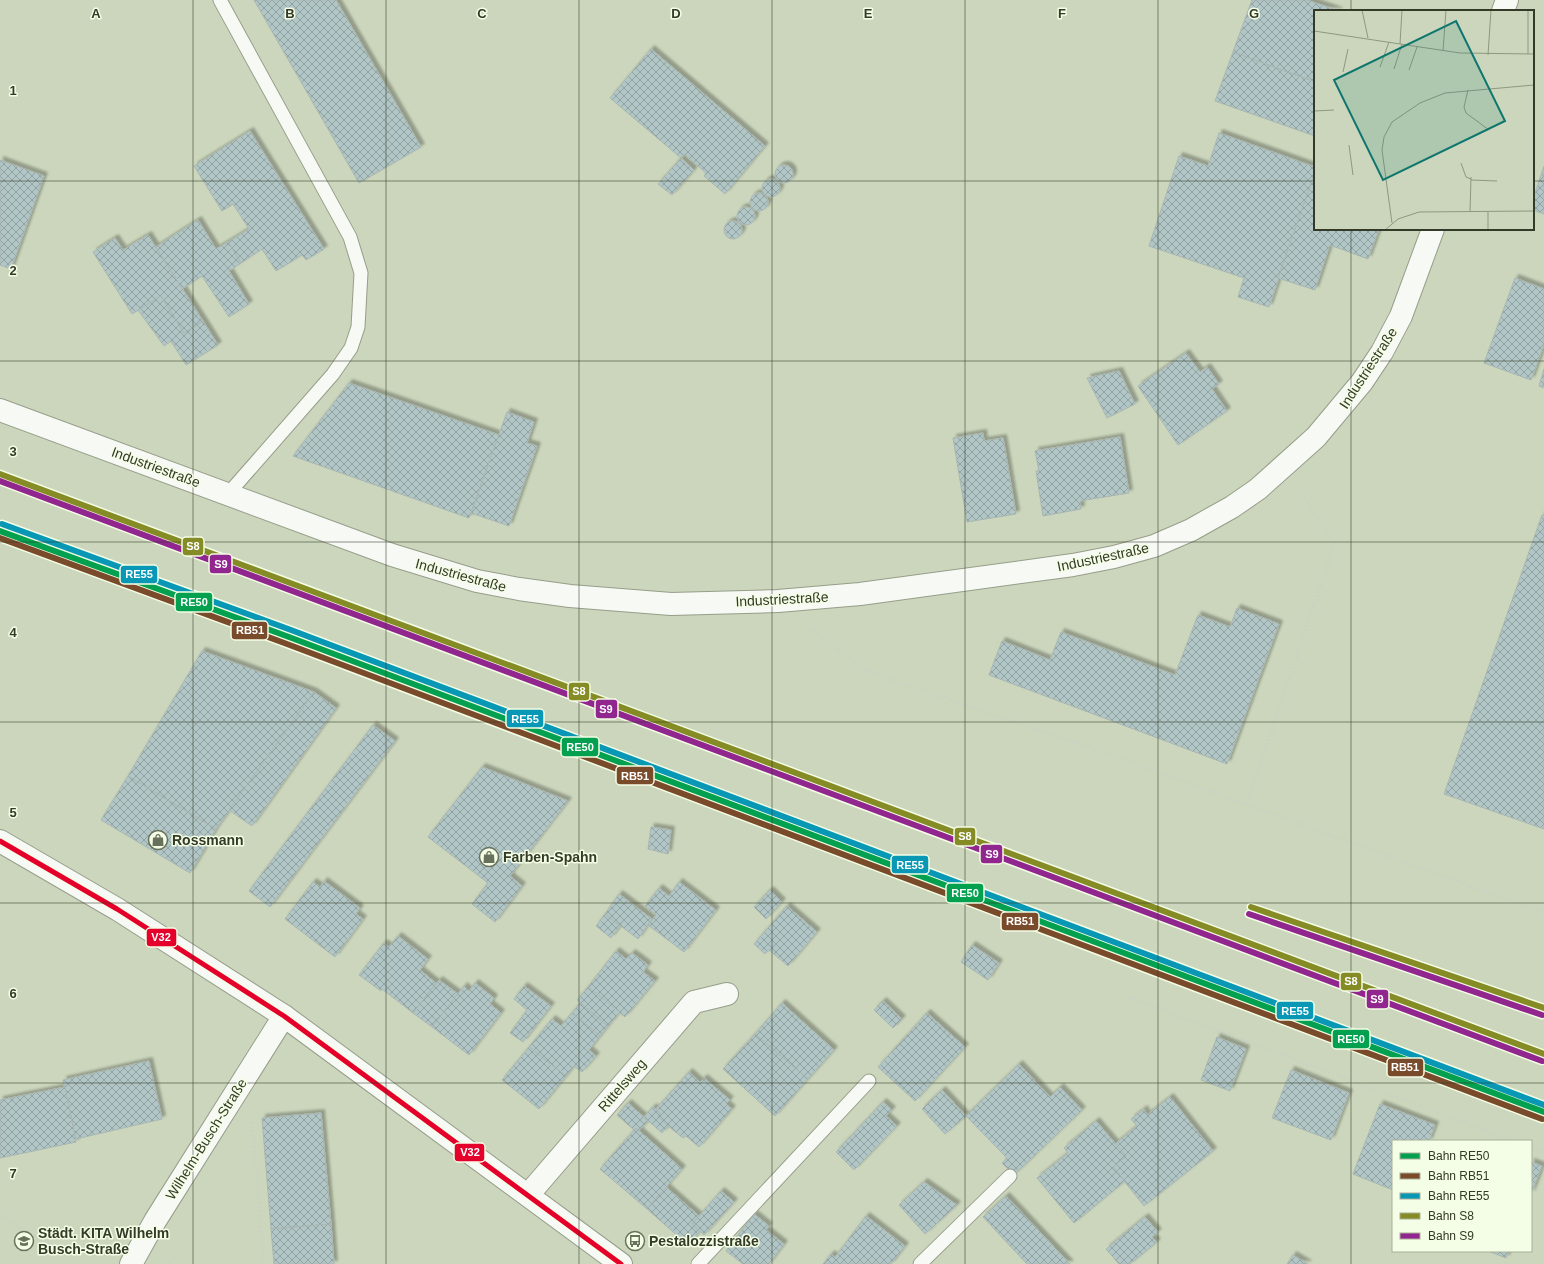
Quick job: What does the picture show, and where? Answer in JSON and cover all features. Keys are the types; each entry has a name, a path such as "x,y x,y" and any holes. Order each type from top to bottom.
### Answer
{"street":[{"path":"1503,10 1507,0"},
{"name":"Industriestraße","path":"0,410 432,568 477,581 520,590 570,596 671,604 778,601 860,594 1073,565 1114,557 1154,546 1191,530 1232,507 1258,489 1316,437 1339,411 1382,352 1401,316 1432,230"},
{"path":"0,841 117,909 284,1016 621,1264"},
{"name":"Rittelsweg","path":"528,1195 694,1002 727,994"},
{"name":"Wilhelm-Busch-Straße","path":"135,1256 190,1163 284,1016"}],"lane":[{"path":"220,0 350,237 361,273 358,327 351,348 334,374 228,494"},
{"path":"698,1264 869,1081"},
{"path":"920,1264 1010,1176"}],"path":[{"path":"1247,805 1335,543 1284,467"},
{"path":"778,601 861,669 1133,763 1544,913"},
{"path":"1130,998 1510,1140"},
{"path":"252,1118 264,1264"},
{"path":"1532,1148 1544,1153"},
{"path":"0,1214 32,1236 62,1246 135,1256"}],"building":[{"path":"254,0 336,0 421,147 359,183"},
{"path":"1252,0 1307,0 1336,10 1314,10 1314,82 1233,52"},
{"path":"651,49 765,146 725,194 704,176 706,173 684,154 681,158 610,98"},
{"path":"1233,52 1314,82 1314,136 1215,101"},
{"path":"250,131 324,249 306,260 302,255 276,271 262,249 241,263 228,242 249,229 233,204 222,211 194,166"},
{"path":"1219,133 1314,167 1314,175 1269,307 1238,297 1244,278 1149,246 1179,156 1208,166"},
{"path":"681,158 694,170 672,195 658,184"},
{"path":"0,160 44,176 11,269 0,265"},
{"path":"784,165 790,168 793,174 790,180 784,183 778,180 775,174 778,168"},
{"path":"1544,166 1544,214 1534,210 1534,196"},
{"path":"1314,175 1314,230 1379,230 1368,259 1330,245 1315,290 1278,278"},
{"path":"771,179 777,182 780,188 777,194 771,197 765,194 762,188 765,182"},
{"path":"759,193 765,196 768,202 765,208 759,211 753,208 750,202 753,196"},
{"path":"746,207 752,210 755,216 752,222 746,225 740,222 737,216 740,210"},
{"path":"198,220 216,249 228,242 241,263 229,271 249,304 229,317 202,276 182,289 156,247"},
{"path":"729,221 737,221 742,226 740,237 737,239 729,239 724,234 724,226"},
{"path":"148,235 203,321 184,333 161,296 132,314 93,252 115,238 123,250"},
{"path":"1515,278 1544,289 1544,345 1531,380 1484,363"},
{"path":"161,296 184,333 203,321 218,345 186,365 171,341 164,346 138,310"},
{"path":"1186,353 1200,372 1207,367 1219,384 1212,389 1227,411 1178,445 1138,386"},
{"path":"1544,369 1544,388 1539,386"},
{"path":"1119,371 1135,404 1107,418 1087,378"},
{"path":"349,383 499,435 469,518 293,456"},
{"path":"507,412 534,422 527,443 537,446 509,526 471,513"},
{"path":"983,433 984,441 1003,438 1016,514 967,522 953,438"},
{"path":"1120,437 1129,493 1080,501 1081,509 1043,516 1036,471 1039,471 1035,451"},
{"path":"1542,515 1544,515 1544,829 1444,794"},
{"path":"1237,608 1279,624 1227,764 989,675 1002,641 1050,660 1061,632 1175,675 1198,615 1230,627"},
{"path":"202,651 314,692 216,829 128,776"},
{"path":"314,692 336,708 252,826 229,810"},
{"path":"373,725 395,741 270,907 249,891"},
{"name":"Farben-Spahn","path":"482,767 568,801 510,876 522,886 495,922 472,904 488,883 428,837"},
{"path":"128,776 216,829 190,873 101,820"},
{"path":"651,827 671,830 668,854 648,849"},
{"path":"324,881 360,908 356,914 363,919 335,957 285,919 313,882 320,887"},
{"path":"679,882 716,910 684,952 648,925 656,915 645,906 659,888 669,896"},
{"path":"770,890 782,902 766,919 754,907"},
{"path":"619,894 652,919 638,939 605,914"},
{"path":"787,906 817,932 788,966 769,950 765,954 754,944"},
{"path":"605,914 620,926 611,938 596,926"},
{"path":"398,936 428,959 420,970 436,983 413,1013 382,989 381,991 359,975 384,943 389,947"},
{"path":"972,945 999,963 988,980 961,962"},
{"path":"616,951 626,959 632,953 648,965 643,972 655,981 625,1017 588,987"},
{"path":"439,980 458,994 432,1027 413,1013"},
{"path":"475,983 494,998 490,1004 501,1013 469,1055 432,1027 464,986 469,991"},
{"path":"524,986 551,1006 523,1042 510,1033 527,1010 514,999"},
{"path":"588,987 620,1012 608,1026 577,1000"},
{"path":"883,1001 902,1019 893,1028 874,1010"},
{"path":"580,1003 608,1026 600,1036 572,1013"},
{"path":"782,1003 834,1050 808,1079 755,1034"},
{"path":"572,1013 600,1036 589,1050 596,1056 582,1072 574,1066 566,1076 529,1047 552,1019 561,1026"},
{"path":"927,1013 965,1047 915,1101 878,1067"},
{"path":"755,1034 808,1079 775,1116 723,1069"},
{"path":"1217,1037 1246,1049 1230,1091 1201,1080"},
{"path":"529,1047 566,1076 539,1109 502,1080"},
{"path":"149,1061 162,1119 76,1139 63,1080"},
{"path":"1019,1064 1050,1097 1060,1087 1082,1110 1014,1175 1002,1163 1007,1158 966,1116"},
{"path":"1291,1070 1349,1093 1331,1140 1272,1118"},
{"path":"689,1072 700,1082 704,1078 730,1100 726,1104 732,1109 699,1147 686,1136 683,1138 668,1126 658,1116 660,1113 656,1109"},
{"path":"65,1087 76,1142 0,1158 0,1100"},
{"path":"942,1090 966,1116 945,1134 922,1109"},
{"path":"1170,1097 1213,1151 1144,1206 1113,1167 1126,1156 1115,1144 1137,1126 1131,1119 1144,1109 1147,1115"},
{"path":"883,1102 892,1110 886,1116 897,1126 854,1170 836,1152"},
{"path":"628,1103 648,1121 639,1131 636,1128 634,1130 617,1115"},
{"path":"1380,1104 1435,1125 1429,1140 1392,1140 1392,1190 1353,1174"},
{"path":"653,1107 660,1113 658,1116 668,1126 662,1133 644,1117"},
{"path":"321,1113 331,1224 271,1229 262,1118"},
{"path":"1096,1121 1126,1156 1113,1167 1125,1181 1074,1223 1037,1178 1068,1153 1064,1148"},
{"path":"636,1128 682,1169 647,1209 600,1169"},
{"path":"1532,1162 1542,1166 1532,1191"},
{"path":"924,1182 957,1205 925,1234 899,1205"},
{"path":"666,1187 699,1216 692,1224 700,1231 688,1245 647,1209"},
{"path":"721,1191 734,1202 704,1235 692,1224"},
{"path":"1006,1196 1070,1264 1027,1264 983,1217"},
{"path":"754,1214 769,1226 766,1230 784,1244 769,1264 743,1264 726,1251"},
{"path":"866,1216 905,1246 891,1264 823,1264 831,1254 835,1257"},
{"path":"1145,1217 1158,1232 1152,1237 1157,1242 1130,1264 1119,1264 1106,1249"},
{"path":"331,1224 334,1264 274,1264 271,1229"},
{"path":"1491,1252 1509,1252 1506,1258"},
{"path":"1293,1255 1308,1264 1287,1264"}],"rail line":[{"name":"S8","path":"0,474 1544,1054"},
{"name":"S9","path":"0,481 1542,1061"},
{"name":"RE55","path":"2,524 291,630 1544,1105"},
{"name":"RE50","path":"0,531 289,637 1544,1112"},
{"name":"RB51","path":"0,538 287,644 1542,1119"},
{"name":"S8","path":"1251,907 1544,1008"},
{"name":"S9","path":"1249,914 1542,1015"}],"transit line":[{"name":"V32","path":"0,841 117,909 284,1016 621,1264"}],"place":[{"name":"Rossmann","path":"158,840"},
{"name":"Farben-Spahn","path":"489,857"},
{"name":"Städt. KITA Wilhelm Busch-Straße","path":"24,1241"},
{"name":"Pestalozzistraße","path":"635,1241"}]}
